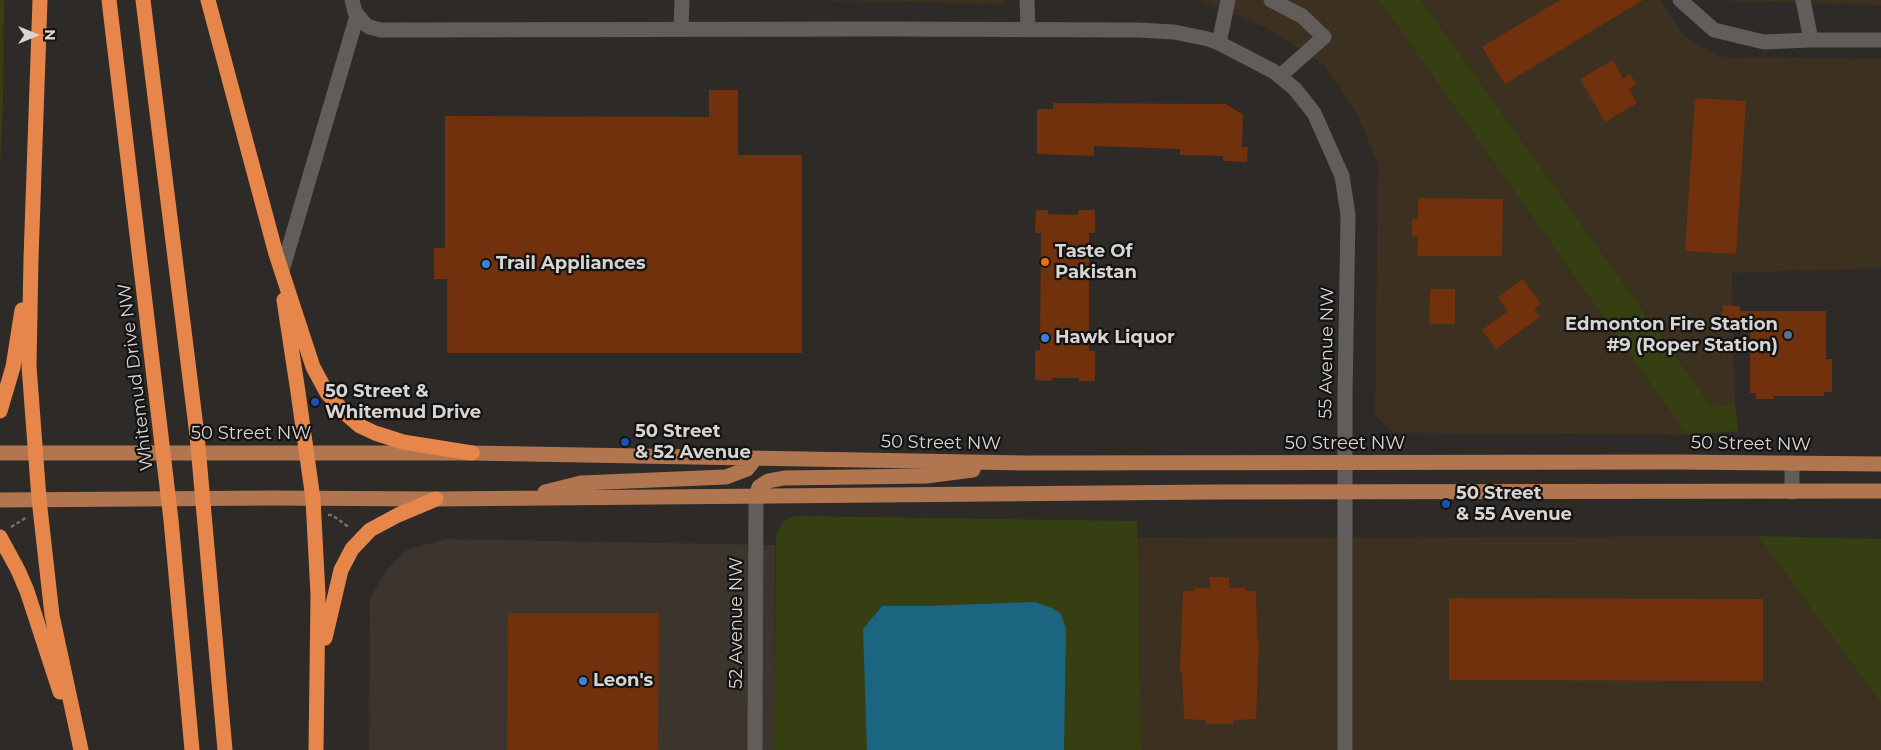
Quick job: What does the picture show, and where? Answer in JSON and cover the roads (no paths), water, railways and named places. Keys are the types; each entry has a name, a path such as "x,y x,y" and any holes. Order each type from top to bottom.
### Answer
{"highway":[{"path":"40,0 31,259 30,366 38,499 52,615 80,746"},
{"name":"Whitemud Drive NW","path":"109,0 170,510 192,750"},
{"path":"143,0 196,436 225,750"},
{"path":"208,0 276,254 313,368 327,392 345,413 360,426 403,442 472,453"},
{"path":"276,254 313,499 318,595 316,750"},
{"path":"0,411 13,367 31,259"},
{"path":"318,666 341,570 352,549 370,530 398,515 436,499"},
{"path":"3,534 28,591 49,661 80,746"}],"main road":[{"name":"50 Street NW","path":"0,453 472,453 1026,463 1881,464"},
{"path":"519,498 581,483 726,477 747,469 755,459"},
{"path":"756,496 759,487 768,481 784,478 926,476 1026,463"},
{"path":"0,500 436,499 1204,492 1881,491"}],"street":[{"path":"282,270 360,19 352,0"},
{"path":"681,28 682,0"},
{"path":"1027,0 1028,30"},
{"path":"1219,43 1228,0"},
{"path":"1271,0 1302,16 1324,37 1280,76"},
{"path":"1680,0 1714,30 1764,42 1881,40"},
{"path":"1803,0 1811,40"},
{"name":"55 Avenue NW","path":"360,19 374,29 398,30 681,28 1174,32 1219,43 1280,76 1295,89 1314,113 1342,176 1348,215 1345,463 1345,750"},
{"path":"1792,463 1792,492"},
{"name":"52 Avenue NW","path":"754,750 756,496"}],"water":[{"path":"1035,602 1052,608 1061,614 1066,629 1064,750 867,750 863,629 882,606"}],"place":[{"name":"Taste Of Pakistan","path":"1045,262"},
{"name":"Trail Appliances","path":"486,264"},
{"name":"Edmonton Fire Station #9 (Roper Station)","path":"1788,335"},
{"name":"Hawk Liquor","path":"1045,338"},
{"name":"50 Street & Whitemud Drive","path":"315,402"},
{"name":"50 Street & 52 Avenue","path":"625,442"},
{"name":"50 Street & 55 Avenue","path":"1446,504"},
{"name":"Leon's","path":"583,681"}]}
